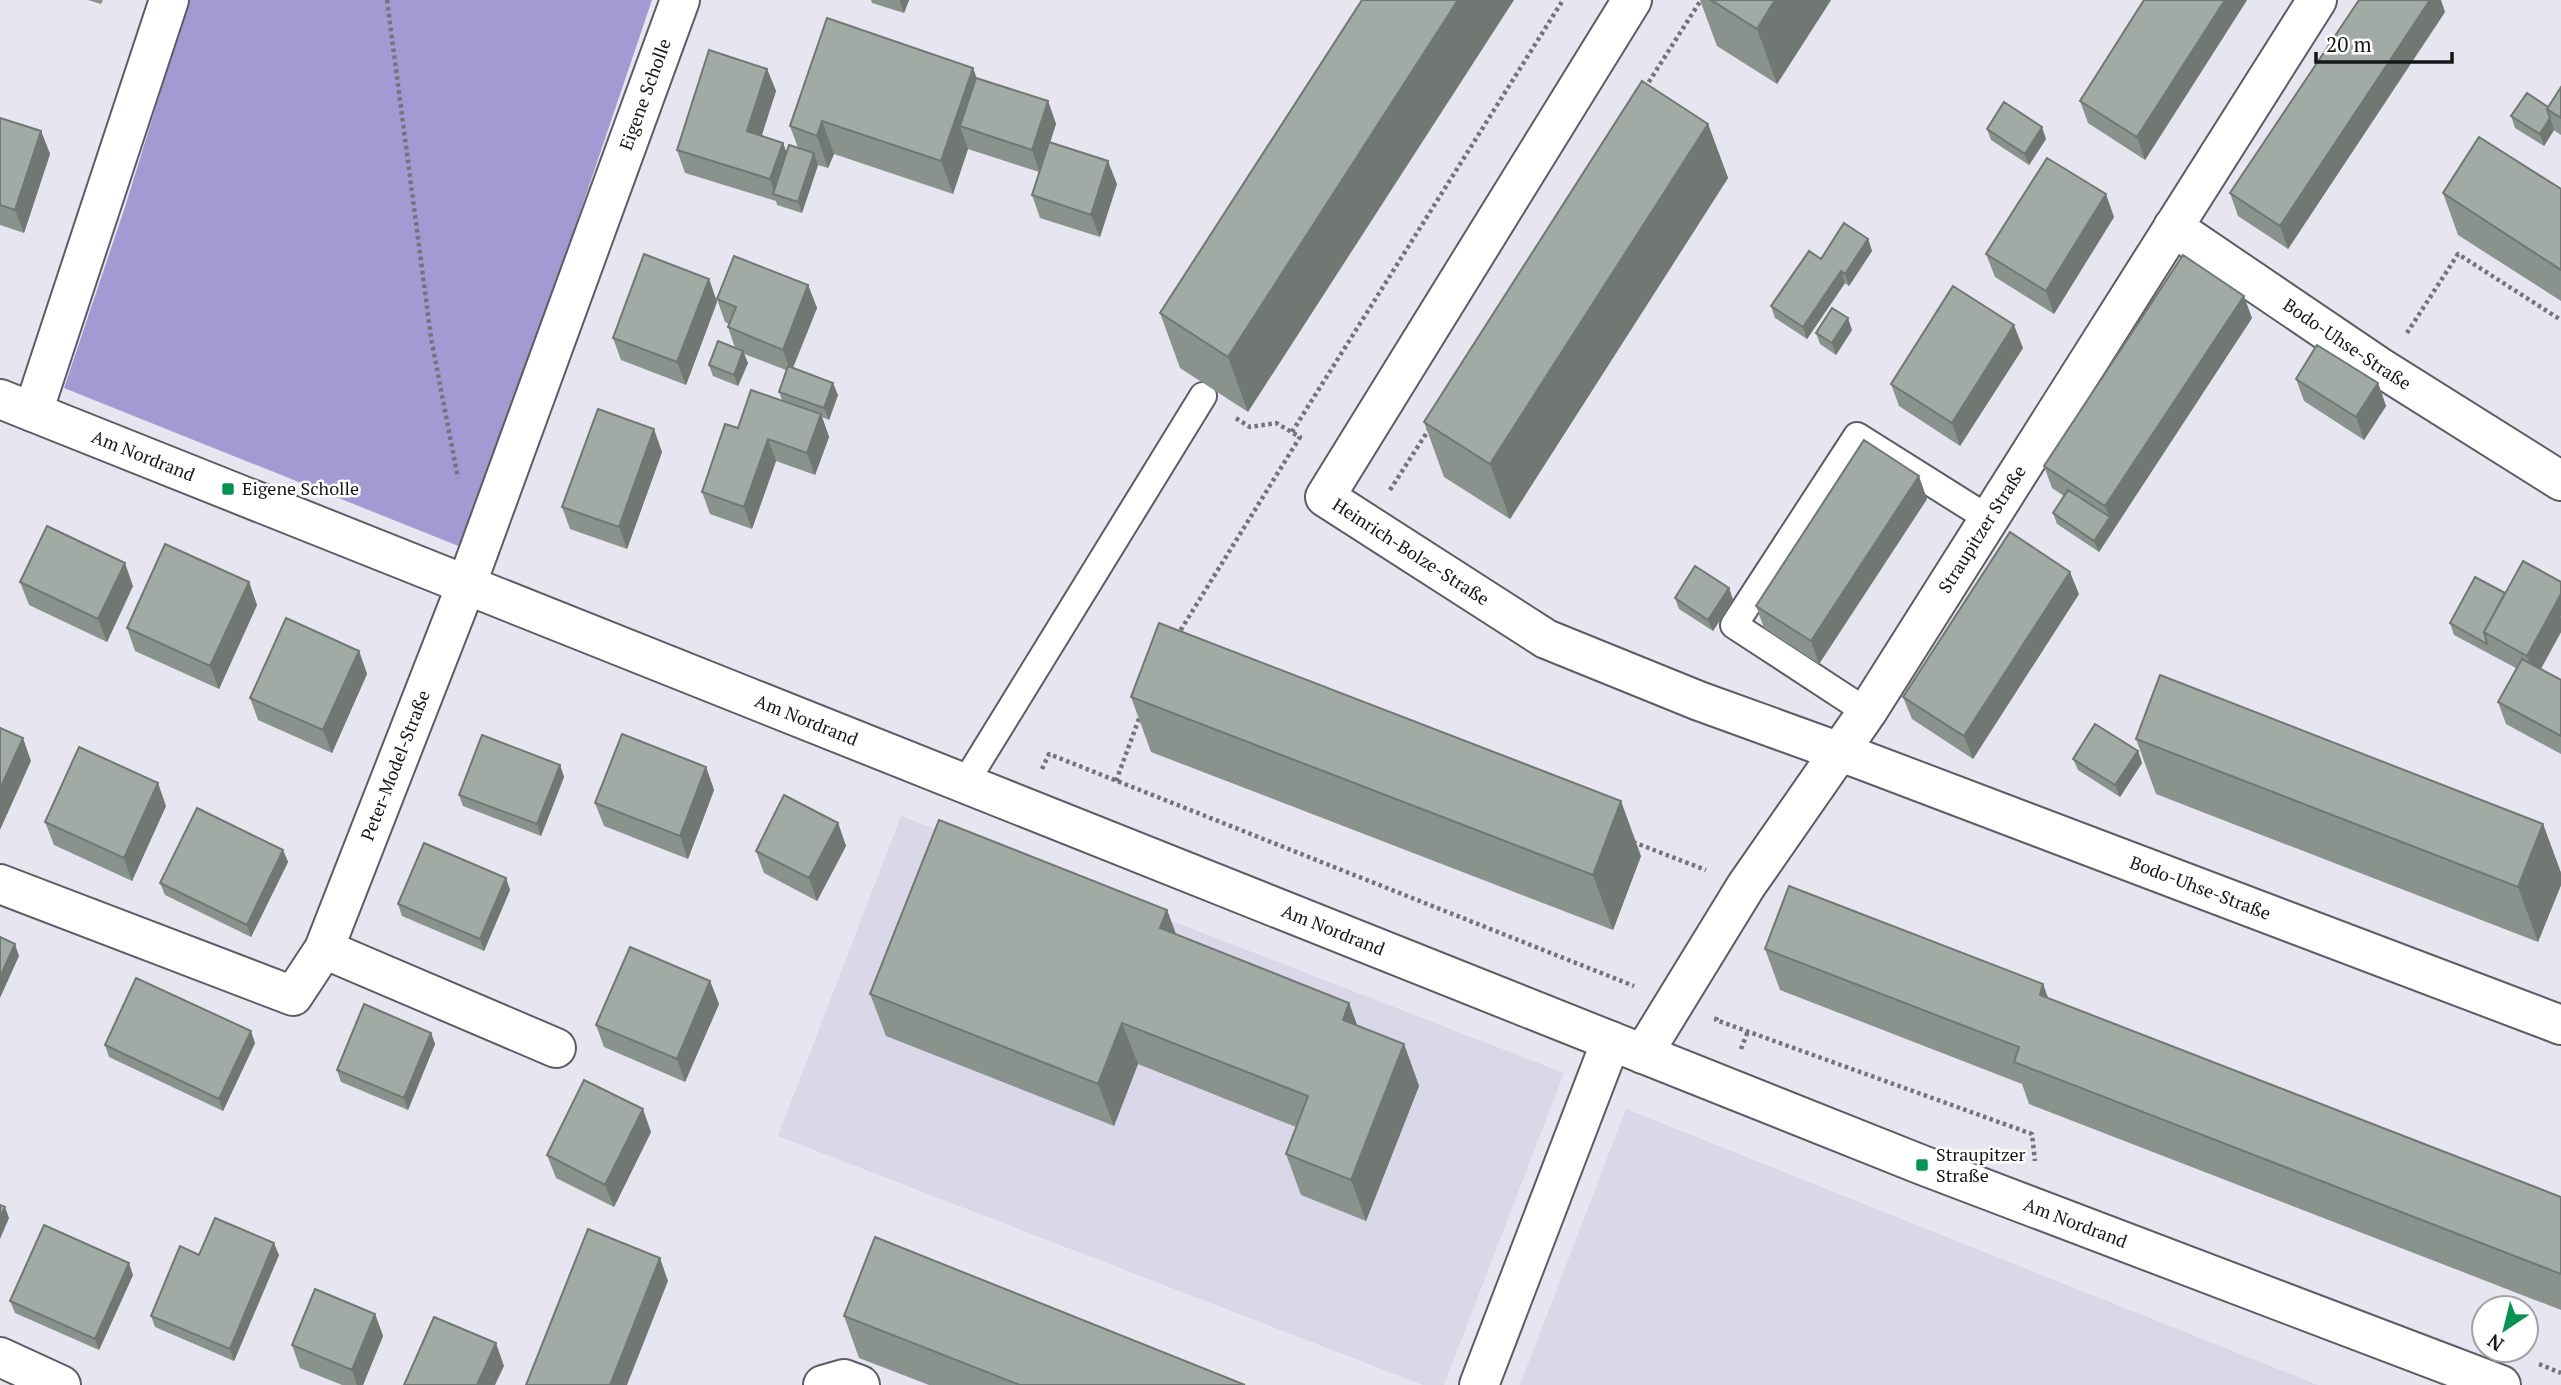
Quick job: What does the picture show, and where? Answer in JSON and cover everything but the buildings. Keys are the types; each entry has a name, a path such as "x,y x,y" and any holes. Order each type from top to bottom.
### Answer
{"street":[{"path":"16,405 169,0"},
{"name":"Eigene Scholle","path":"467,583 680,0"},
{"name":"Heinrich-Bolze-Straße","path":"1632,0 1325,497 1546,639 1699,701 1841,752"},
{"name":"Straupitzer Straße","path":"1627,1048 1841,752 2317,0"},
{"name":"Bodo-Uhse-Straße","path":"2173,228 2378,366 2561,481"},
{"name":"Am Nordrand","path":"16,405 1922,1165 2501,1385"},
{"name":"Peter-Model-Straße","path":"0,884 293,996 324,949 467,583"},
{"name":"Bodo-Uhse-Straße","path":"1841,752 2561,1025"},
{"path":"324,949 556,1048"},
{"path":"1479,1385 1627,1048"},
{"path":"0,1357 61,1385"},
{"path":"822,1385 844,1379 860,1385"}],"lane":[{"path":"965,783 1203,396"},
{"path":"1867,712 1734,625 1857,436 1989,519"}],"path":[{"path":"387,0 432,338 459,483"},
{"path":"1292,432 1563,0"},
{"path":"1642,93 1701,0"},
{"path":"2378,366 2399,345 2458,254 2561,320"},
{"path":"1175,639 1300,437 1276,424 1250,427 1203,396"},
{"path":"1368,524 1435,419"},
{"path":"1115,781 1143,710"},
{"path":"1629,841 1746,886"}],"shaded area":[{"path":"189,0 652,0 466,549 64,388 125,207"},
{"path":"901,816 1564,1073 1444,1385 1423,1385 778,1136"},
{"path":"1626,1109 2318,1385 1520,1385"}],"place":[{"name":"Eigene Scholle","path":"228,489"},
{"name":"Straupitzer Straße","path":"1922,1165"}]}
